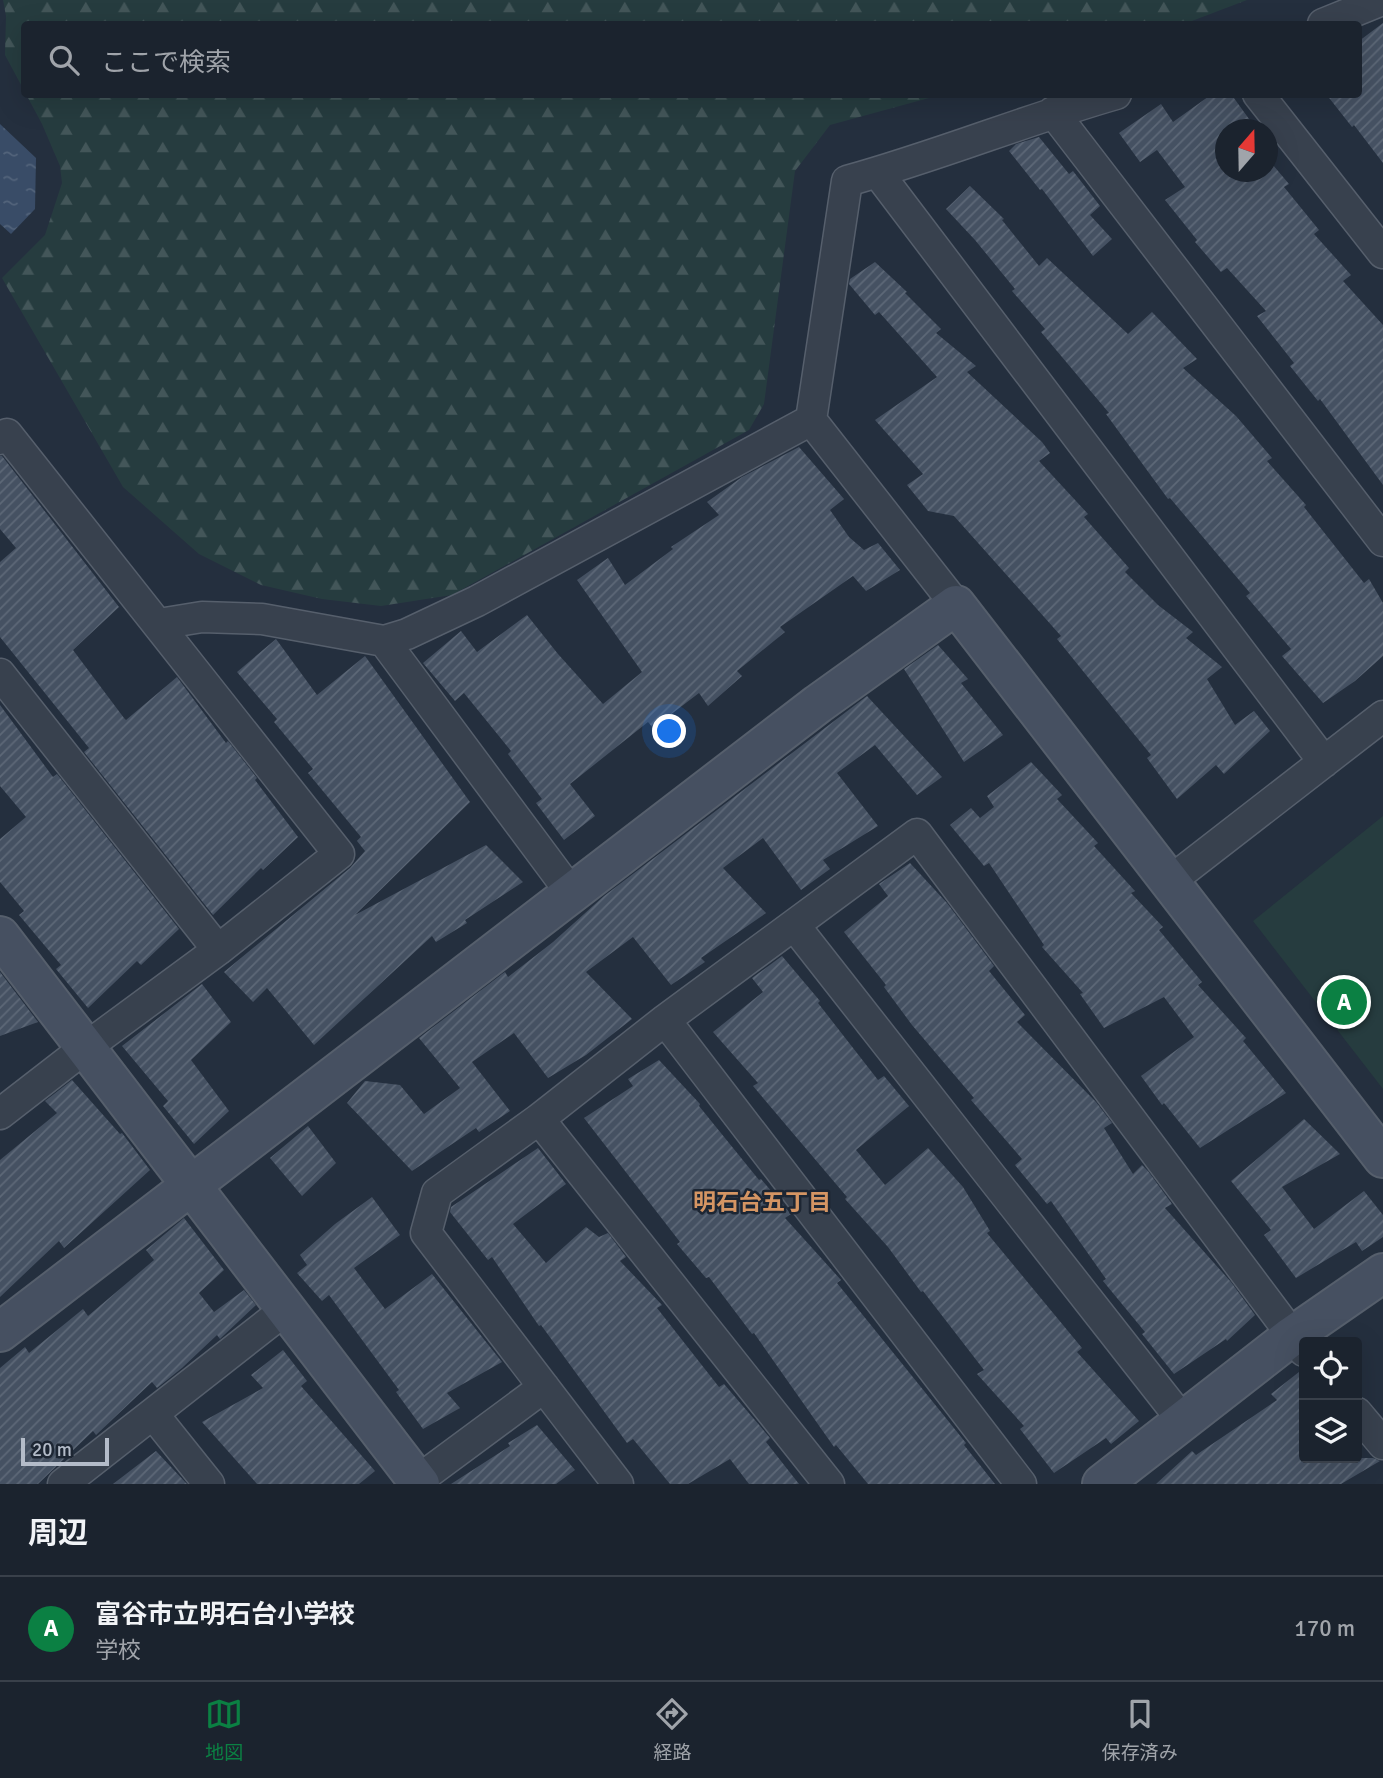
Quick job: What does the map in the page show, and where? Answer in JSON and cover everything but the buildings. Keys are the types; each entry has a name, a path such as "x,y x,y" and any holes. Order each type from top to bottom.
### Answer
{"street":[{"path":"1330,21 1382,0"},
{"path":"1102,98 848,181 811,420 1383,1158"},
{"path":"1261,98 1383,253"},
{"path":"1053,112 1383,541"},
{"path":"878,173 1324,761"},
{"path":"159,624 202,617 262,619 384,641 407,634 477,601 811,420"},
{"path":"0,439 7,434 339,854 218,950 0,1114"},
{"path":"0,1332 818,704 956,605"},
{"path":"384,641 572,894"},
{"path":"0,674 218,950"},
{"path":"1169,882 1383,716"},
{"path":"618,1484 426,1233 437,1193 539,1119 665,1020 918,834 1298,1344"},
{"path":"794,925 1183,1421"},
{"path":"0,936 418,1482 544,1387"},
{"path":"665,1020 1020,1484"},
{"path":"539,1119 829,1484"},
{"path":"1102,1484 1183,1421 1298,1344 1383,1273"},
{"path":"63,1484 285,1310"},
{"path":"153,1413 209,1484"},
{"path":"1362,1419 1383,1444"}],"green space":[{"path":"3,0 1247,0 1192,21 21,21 21,84 5,55 6,16"},
{"path":"28,98 929,98 830,125 795,171 764,404 749,430 452,595 381,606 322,599 261,585 199,554 123,487 2,278 45,235 62,183 60,166"},
{"path":"1383,816 1383,1089 1253,921"}],"water":[{"path":"0,124 36,158 35,209 11,234 0,224"}],"place":[{"name":"富谷市立明石台小学校","path":"1344,1002"}],"district":[{"name":"明石台五丁目","path":"762,1202"}]}
